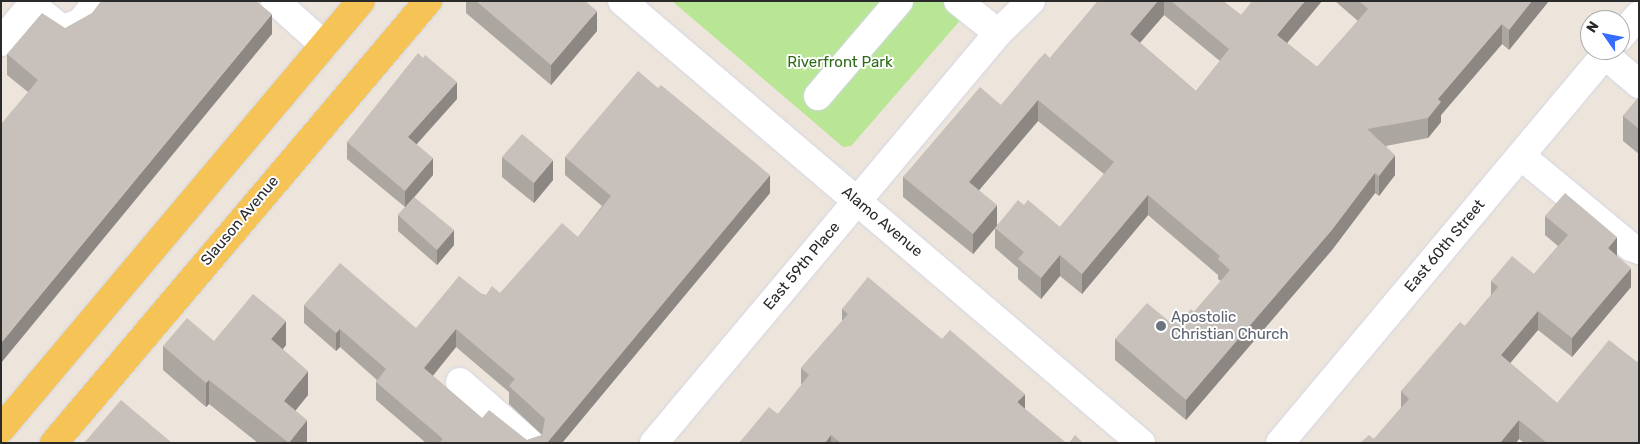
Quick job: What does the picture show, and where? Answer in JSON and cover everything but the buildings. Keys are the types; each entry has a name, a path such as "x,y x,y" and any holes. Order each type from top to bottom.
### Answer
{"main road":[{"path":"1,430 361,1"},
{"name":"Slauson Avenue","path":"54,443 428,1"}],"street":[{"path":"1,42 33,3 62,29 80,23 98,1"},
{"path":"275,1 324,44"},
{"name":"Alamo Avenue","path":"622,1 1141,443"},
{"path":"818,96 899,1"},
{"path":"958,1 998,33"},
{"name":"East 59th Place","path":"654,443 998,33 1031,1"},
{"name":"East 60th Street","path":"1630,25 1639,15"},
{"name":"East 60th Street","path":"1280,443 1600,60"},
{"path":"1621,60 1639,84"},
{"path":"1520,156 1631,247 1639,250"},
{"path":"460,382 530,443"}],"green space":[{"name":"Riverfront Park","path":"672,1 977,1 851,146 843,147"}],"place":[{"name":"Apostolic Christian Church","path":"1161,326"}]}
